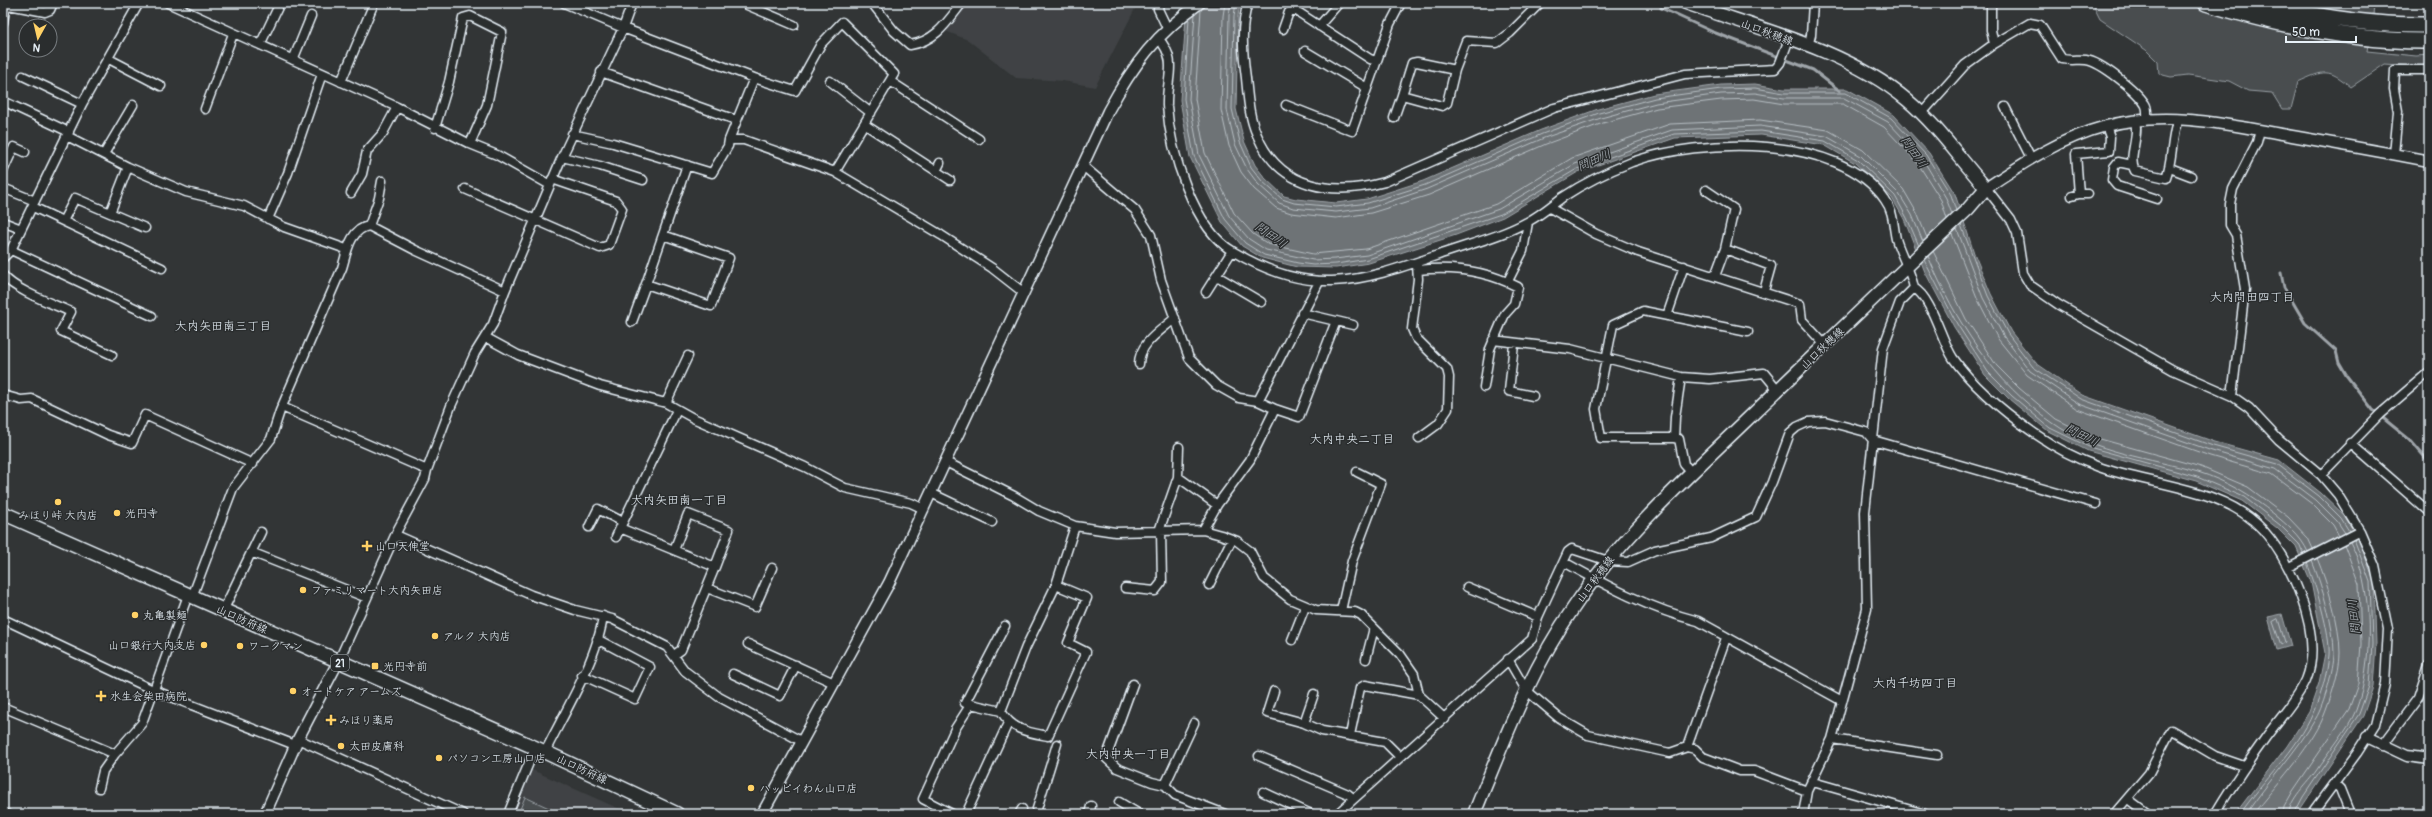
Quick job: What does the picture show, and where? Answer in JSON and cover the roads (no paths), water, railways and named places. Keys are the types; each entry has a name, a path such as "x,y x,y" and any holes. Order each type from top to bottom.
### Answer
{"highway":[{"path":"2206,3 2257,18 2314,30 2370,38 2429,41"},
{"path":"2259,3 2325,16 2377,23 2429,25"}],"main road":[{"name":"山口秋穂線","path":"1474,814 1526,690 1558,632 1594,578 1608,561 1692,473 1968,208 1986,188 1922,113 1867,71 1808,46 1686,3"},
{"name":"山口防府線","path":"3,513 540,750 677,814"}],"street":[{"path":"3,23 5,10 10,5 45,12 50,10 53,3"},
{"path":"3,258 10,250 34,204 82,104 139,3"},
{"path":"168,3 233,34 397,107 435,128 497,155 551,182 616,201 622,210 609,245 600,248 535,221 465,189"},
{"path":"260,45 280,3"},
{"path":"341,82 374,3"},
{"path":"564,3 622,28 754,78 795,91 821,44 842,22 894,74 835,172"},
{"path":"266,814 296,742 338,662 396,535 425,479 451,406 484,337 493,324 505,291 551,182 632,3"},
{"path":"748,3 747,5 794,25"},
{"path":"872,3 894,30 910,46 921,44 937,35 962,3"},
{"path":"1159,3 1158,9 1170,26"},
{"path":"762,814 889,583 1108,111 1126,78 1158,38 1170,26 1200,3"},
{"path":"1248,3 1244,12 1243,56 1250,112 1257,136 1274,162 1288,175 1307,184 1331,189 1364,188 1386,182 1554,108 1685,74 1775,69 1780,63 1789,39"},
{"path":"1319,26 1339,3"},
{"path":"1286,106 1352,131 1376,61 1390,24 1400,3"},
{"path":"1402,95 1442,106 1447,103 1455,70 1466,41 1497,43 1510,33 1540,3"},
{"path":"1808,46 1811,35 1813,3"},
{"path":"1991,3 1991,30 1994,44"},
{"path":"1283,29 1289,12 1295,10 1370,59 1376,61"},
{"path":"293,60 312,16"},
{"path":"435,128 449,82 463,18 470,16 502,32 486,105 470,144"},
{"path":"1922,113 1965,65 1994,44 2030,24 2040,25 2062,59 2072,62 2086,60 2100,65 2134,92 2146,106 2147,119"},
{"path":"205,109 233,34"},
{"path":"1158,38 1168,48 1170,58 1167,102 1169,123 1179,172 1204,220 1232,251 1272,270 1319,282 1348,281 1417,266 1496,236 1528,222 1550,208 1563,197 1611,171 1659,154 1730,146 1774,147 1799,150 1823,158 1860,177 1885,200 1892,214 1896,238 1909,264 1914,288 1918,291 1930,310 1952,356 1975,387 2034,433 2060,449 2098,467 2193,492 2236,509 2263,530 2289,567 2309,619 2311,642 2306,679 2244,766 2215,814"},
{"path":"1305,51 1367,88"},
{"path":"108,59 161,86"},
{"path":"1394,118 1412,63 1418,62 1455,70"},
{"path":"2394,154 2398,111 2394,89 2395,70 2429,70"},
{"path":"601,72 736,120"},
{"path":"268,218 292,161 306,115 322,74"},
{"path":"22,76 82,104"},
{"path":"572,134 613,143 712,173 728,146 736,120 754,78"},
{"path":"830,81 871,113"},
{"path":"890,81 979,139"},
{"path":"3,101 68,134 128,168 186,192 244,206 284,227 346,249"},
{"path":"104,154 133,105"},
{"path":"351,193 362,174 367,151 383,132 397,107"},
{"path":"2005,107 2031,158"},
{"path":"2312,814 2367,738 2375,725 2382,703 2388,653 2388,629 2375,566 2359,532 2338,495 2321,475 2279,440 2249,408 2232,396 2173,370 2059,305 2030,285 2023,274 2016,234 2011,220 1986,188 2031,158 2055,145 2106,126 2147,119 2178,119 2260,130 2429,161"},
{"path":"2135,121 2138,133 2132,165 2135,171 2166,178 2170,168 2174,130 2178,119"},
{"path":"864,124 950,180"},
{"path":"2088,194 2076,195 2076,154 2109,151 2110,137 2106,126"},
{"path":"2232,396 2245,289 2236,235 2230,225 2230,204 2233,189 2257,142 2260,130"},
{"path":"729,140 744,140 835,172 942,235 992,268 1024,293"},
{"path":"3,171 14,147 25,152"},
{"path":"562,157 643,180"},
{"path":"2132,165 2118,162 2114,167 2112,180 2117,186 2157,199"},
{"path":"936,171 940,163"},
{"path":"632,322 687,165"},
{"path":"1083,166 1135,210 1151,235 1161,280 1189,358 1216,385 1239,398 1258,401 1275,409 1299,417 1336,321"},
{"path":"110,213 128,168"},
{"path":"2170,168 2190,176"},
{"path":"99,788 103,771 115,754 142,723 153,690 233,488 271,439 282,407 339,275 346,249 359,230 369,226 379,198 382,181"},
{"path":"3,188 63,221 162,268"},
{"path":"1706,190 1734,209 1725,249 1715,276"},
{"path":"63,221 75,198 145,228"},
{"path":"1550,208 1596,234 1638,252 1764,291 1800,304 1802,320 1825,346"},
{"path":"3,222 21,229"},
{"path":"1508,281 1523,251 1528,222"},
{"path":"369,226 415,250 505,291"},
{"path":"646,284 711,306 729,258 663,236"},
{"path":"1725,249 1771,266 1764,291"},
{"path":"10,250 152,316"},
{"path":"1206,292 1232,251"},
{"path":"1417,266 1467,270 1491,275 1508,281 1518,287 1514,304 1505,314 1493,340 1484,387"},
{"path":"1417,266 1412,329 1416,338 1447,369 1449,377 1448,410 1438,424 1419,438"},
{"path":"1667,316 1684,266"},
{"path":"3,275 6,280 71,312 61,331 112,355"},
{"path":"1216,276 1261,302"},
{"path":"1258,401 1319,282"},
{"path":"1803,814 1807,791 1813,782 1832,739 1868,598 1865,512 1883,348 1900,302 1914,288"},
{"path":"1692,473 1684,464 1679,438 1601,438 1596,410 1608,358 1613,325 1643,311 1748,332"},
{"path":"1302,313 1353,326"},
{"path":"1139,364 1139,354 1146,343 1175,318"},
{"path":"484,337 518,355 600,386 666,403 677,410 805,467 845,488 911,503 924,509"},
{"path":"1493,340 1514,344 1570,349 1682,377 1710,379 1764,373 1778,390"},
{"path":"1514,344 1508,391 1533,396"},
{"path":"666,403 688,356"},
{"path":"2321,475 2350,443 2378,416 2429,372"},
{"path":"1674,438 1682,377"},
{"path":"3,395 21,400 32,399 108,434 132,443 144,415 253,464"},
{"path":"282,407 427,470"},
{"path":"1203,530 1217,505 1250,460 1275,409"},
{"path":"616,537 677,410"},
{"path":"1337,814 1399,756 1445,719 1508,659 1532,639 1538,617 1568,552 1572,549 1608,561 1628,562 1655,550 1711,538 1756,517 1772,482 1790,433 1797,427 1808,422 1825,421 1866,432 1873,440 2096,504"},
{"path":"2350,443 2429,512"},
{"path":"1126,588 1154,591 1162,582 1160,531 1178,477 1179,447"},
{"path":"946,462 1014,496 1039,511 1075,526 1115,532 1203,530 1232,539 1250,551 1264,578 1290,599 1305,607 1328,612 1355,612 1374,628 1400,654 1414,674 1419,695"},
{"path":"1341,611 1352,561 1381,484 1357,472"},
{"path":"1178,477 1217,505"},
{"path":"931,493 992,522"},
{"path":"588,527 600,505 622,525 674,550 715,567"},
{"path":"674,550 688,514 729,530 681,650 674,655"},
{"path":"1001,712 1026,647 1056,585 1075,526"},
{"path":"223,610 261,532"},
{"path":"2289,567 2359,532"},
{"path":"396,535 531,595 575,610 603,616 667,647 685,671 719,697 801,742"},
{"path":"1209,586 1232,539"},
{"path":"251,552 367,598"},
{"path":"1564,562 1640,602 1673,615 1698,621 1726,638 1842,701"},
{"path":"707,588 755,607 772,568"},
{"path":"952,814 923,799 955,729 971,704 1001,712 1008,723 1027,732 1048,736 1086,652 1068,643 1087,598 1056,585"},
{"path":"1467,587 1538,617"},
{"path":"1292,640 1305,607"},
{"path":"508,814 540,750 582,675 597,639 603,616"},
{"path":"3,619 153,690 296,742 463,814"},
{"path":"965,703 1005,626"},
{"path":"1366,659 1374,628"},
{"path":"1687,747 1726,638"},
{"path":"582,675 634,699 650,667 597,639"},
{"path":"748,644 834,683"},
{"path":"1508,659 1526,690 1559,718 1588,735 1670,754 1687,747 1695,749 1703,757 1740,771 1754,771 1807,791"},
{"path":"733,674 780,696 796,665"},
{"path":"2382,746 2418,698 2426,683 2429,665"},
{"path":"1133,684 1106,758 1117,768 1152,782 1165,784 1175,795 1225,814"},
{"path":"1350,735 1360,688 1365,685 1419,695 1445,719"},
{"path":"1274,691 1267,713 1304,723 1322,731 1385,742 1399,756"},
{"path":"1304,723 1314,694"},
{"path":"3,707 115,754"},
{"path":"966,814 1008,723"},
{"path":"1165,784 1194,723"},
{"path":"2114,814 2149,773 2171,730 2215,756 2244,766"},
{"path":"2367,738 2382,746 2408,756 2429,759"},
{"path":"1832,739 1937,755"},
{"path":"1039,814 1036,812 1057,744"},
{"path":"1260,756 1348,794 1353,798"},
{"path":"1813,782 1925,814"},
{"path":"2335,784 2340,789 2350,814"},
{"path":"1263,792 1311,814"},
{"path":"2128,799 2148,814"},
{"path":"1120,802 1139,814"}],"water":[{"name":"問田川","path":"1187,3 1240,3 1238,16 1236,109 1244,141 1255,165 1265,178 1284,196 1296,199 1336,203 1367,199 1423,181 1541,130 1598,109 1654,94 1721,85 1755,84 1784,89 1847,89 1894,115 1929,153 1955,194 1974,253 1991,294 2011,332 2036,363 2082,395 2215,442 2279,460 2321,493 2344,515 2359,540 2374,581 2376,644 2373,687 2363,716 2297,814 2235,814 2287,746 2309,712 2319,683 2325,653 2311,582 2296,547 2277,528 2242,501 2196,481 2088,451 2048,431 2009,399 1985,375 1954,327 1925,272 1904,219 1892,198 1855,163 1824,145 1761,135 1675,138 1578,172 1503,217 1456,235 1369,263 1336,268 1297,267 1262,258 1242,246 1222,222 1190,157 1180,100"},
{"path":"2282,614 2291,646 2277,650 2268,617"}],"waterway":[{"path":"1661,8 1713,32 1813,70 1840,91"},
{"path":"2281,273 2284,287 2305,323 2336,351 2339,363 2346,375 2373,410 2410,440 2429,462"}],"place":[{"name":"みほり峠 大内店","path":"58,502"},
{"name":"光円寺","path":"117,513"},
{"name":"山口天伸堂","path":"367,546"},
{"name":"ファミリマート大内矢田店","path":"303,590"},
{"name":"丸亀製麺","path":"135,615"},
{"name":"アルク 大内店","path":"435,636"},
{"name":"山口銀行大内支店","path":"204,645"},
{"name":"ワークマン","path":"240,646"},
{"name":"光円寺前","path":"375,666"},
{"name":"オートケア アームズ","path":"293,691"},
{"name":"水生会柴田病院","path":"101,696"},
{"name":"みほり薬局","path":"331,720"},
{"name":"太田皮膚科","path":"341,746"},
{"name":"パソコン工房山口店","path":"439,758"},
{"name":"ハッピイわん山口店","path":"751,788"}],"district":[{"name":"大内問田四丁目","path":"2252,297"},
{"name":"大内矢田南三丁目","path":"223,326"},
{"name":"大内中央二丁目","path":"1352,439"},
{"name":"大内矢田南一丁目","path":"679,500"},
{"name":"大内千坊四丁目","path":"1915,683"},
{"name":"大内中央一丁目","path":"1128,754"}]}
